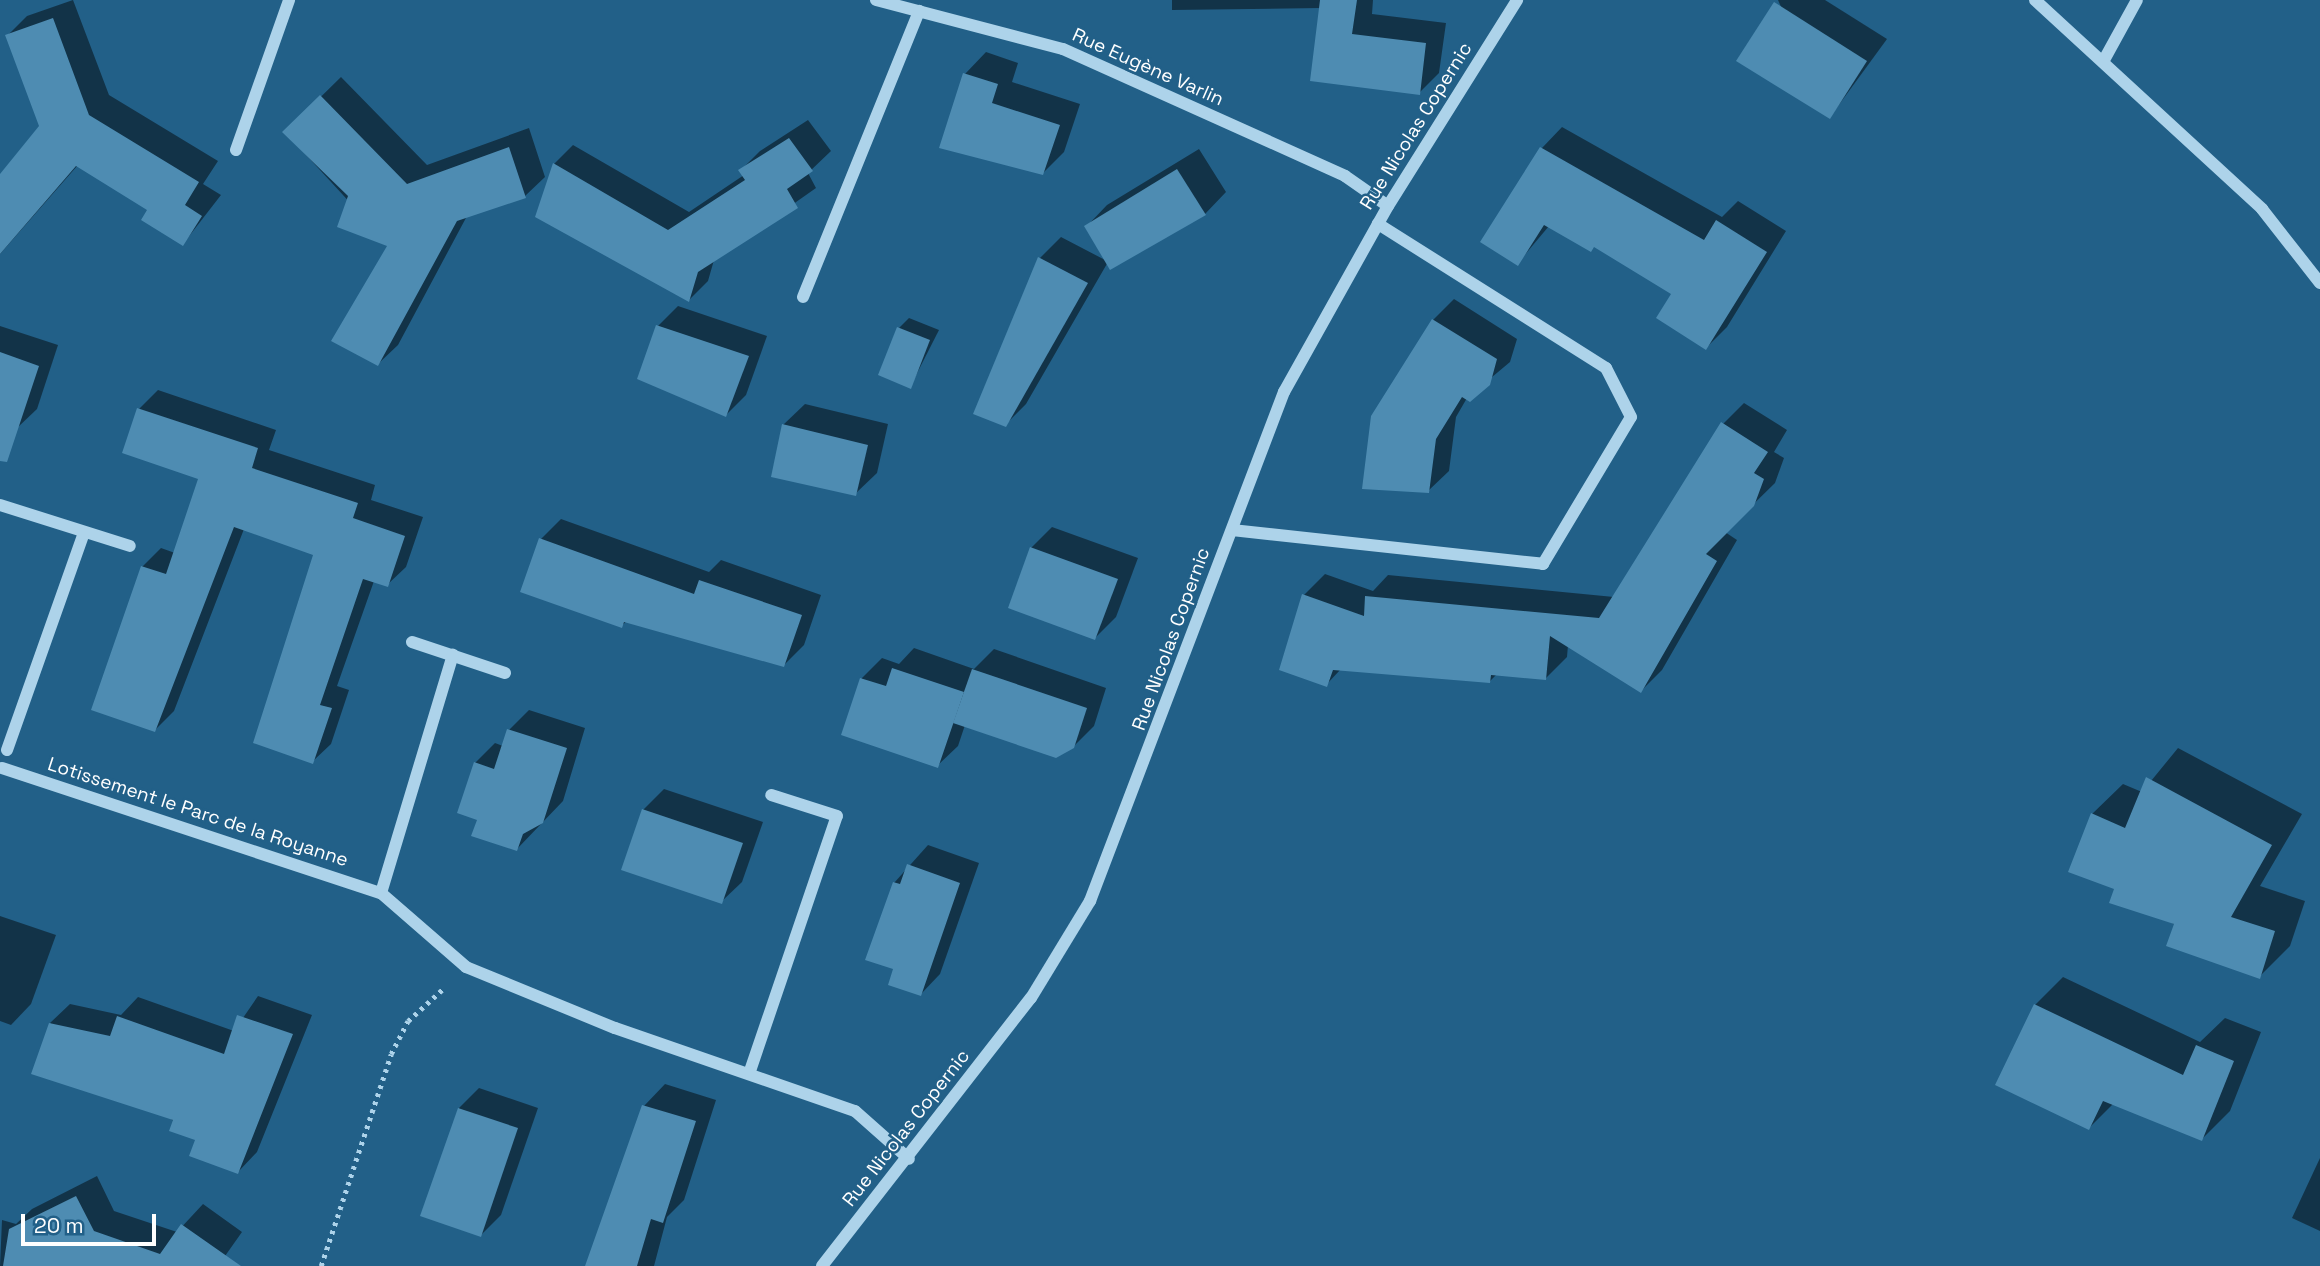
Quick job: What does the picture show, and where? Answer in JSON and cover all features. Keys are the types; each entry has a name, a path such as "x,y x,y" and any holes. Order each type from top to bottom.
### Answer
{"street":[{"path":"236,150 289,0"},
{"name":"Rue Eugène Varlin","path":"876,0 1063,49 1345,176 1388,206"},
{"name":"Rue Nicolas Copernic","path":"822,1266 909,1159 1031,998 1090,901 1284,391 1388,206 1517,0"},
{"path":"2035,0 2104,60 2262,209 2320,283"},
{"path":"2104,60 2137,0"},
{"path":"803,297 919,11"},
{"path":"1232,530 1543,564 1631,417 1606,368 1378,224"},
{"path":"0,506 130,546"},
{"name":"Lotissement le Parc de la Royanne","path":"84,533 4,749 1,770 381,893 466,967 615,1028 750,1071 855,1111 909,1159"},
{"path":"412,642 505,673"},
{"path":"381,893 453,655"},
{"path":"750,1071 837,816 771,794"}],"path":[{"path":"321,1266 391,1054 408,1021 466,967"}],"building":[{"path":"1320,0 1357,0 1352,34 1426,43 1420,95 1310,81"},
{"path":"1774,2 1867,61 1830,119 1736,61"},
{"path":"53,18 89,115 199,182 185,205 202,216 183,246 141,220 147,210 76,166 0,254 0,174 39,126 5,35"},
{"path":"963,73 998,84 992,103 1060,125 1043,175 939,148"},
{"path":"320,95 407,184 509,147 526,198 457,221 378,366 331,341 387,246 337,227 348,196 282,132"},
{"path":"789,138 813,171 787,189 798,208 698,272 689,302 535,217 553,163 668,230 745,180 738,170"},
{"path":"1540,147 1704,240 1716,220 1767,252 1706,350 1656,318 1671,294 1594,247 1591,252 1544,225 1518,266 1480,242"},
{"path":"1177,169 1206,215 1110,270 1084,226"},
{"path":"1038,257 1088,283 1006,427 973,414"},
{"path":"1432,319 1497,359 1490,385 1470,402 1462,397 1436,439 1429,493 1362,489 1371,416"},
{"path":"656,325 749,356 726,417 637,379"},
{"path":"897,327 930,340 911,389 878,375"},
{"path":"0,352 39,366 7,462 0,461"},
{"path":"137,408 258,448 252,468 358,503 353,518 405,536 388,587 363,579 320,705 332,708 313,764 253,743 313,555 234,527 155,732 91,710 141,566 166,574 198,479 122,453"},
{"path":"1721,422 1768,452 1754,473 1764,479 1754,506 1706,554 1717,561 1641,693 1550,636 1546,680 1491,675 1490,683 1333,670 1327,687 1279,670 1302,594 1364,616 1365,596 1599,618"},
{"path":"782,424 868,445 856,496 771,477"},
{"path":"539,538 694,594 699,580 802,615 784,667 624,622 622,628 520,592"},
{"path":"1030,547 1118,579 1095,640 1008,608"},
{"path":"892,668 964,692 938,768 841,735 860,678 886,686"},
{"path":"972,669 1087,708 1074,748 1056,758 953,723"},
{"path":"507,729 567,748 543,823 523,834 517,851 471,836 477,820 457,813 474,762 494,769"},
{"path":"2146,777 2272,845 2231,917 2275,931 2260,979 2166,946 2174,924 2109,903 2114,889 2068,872 2091,813 2125,828"},
{"path":"642,809 743,843 722,904 621,870"},
{"path":"907,864 960,883 921,996 888,985 893,969 865,960 893,882 900,884"},
{"path":"2034,1004 2183,1075 2196,1045 2234,1061 2202,1141 2103,1101 2089,1130 1995,1085"},
{"path":"237,1015 293,1034 238,1174 189,1156 195,1140 169,1131 173,1120 31,1074 49,1023 110,1036 117,1016 224,1054"},
{"path":"642,1105 696,1121 663,1223 651,1219 637,1266 585,1266"},
{"path":"458,1108 518,1128 481,1237 420,1216"},
{"path":"76,1196 94,1231 160,1254 181,1224 241,1266 3,1266 9,1229"}]}
